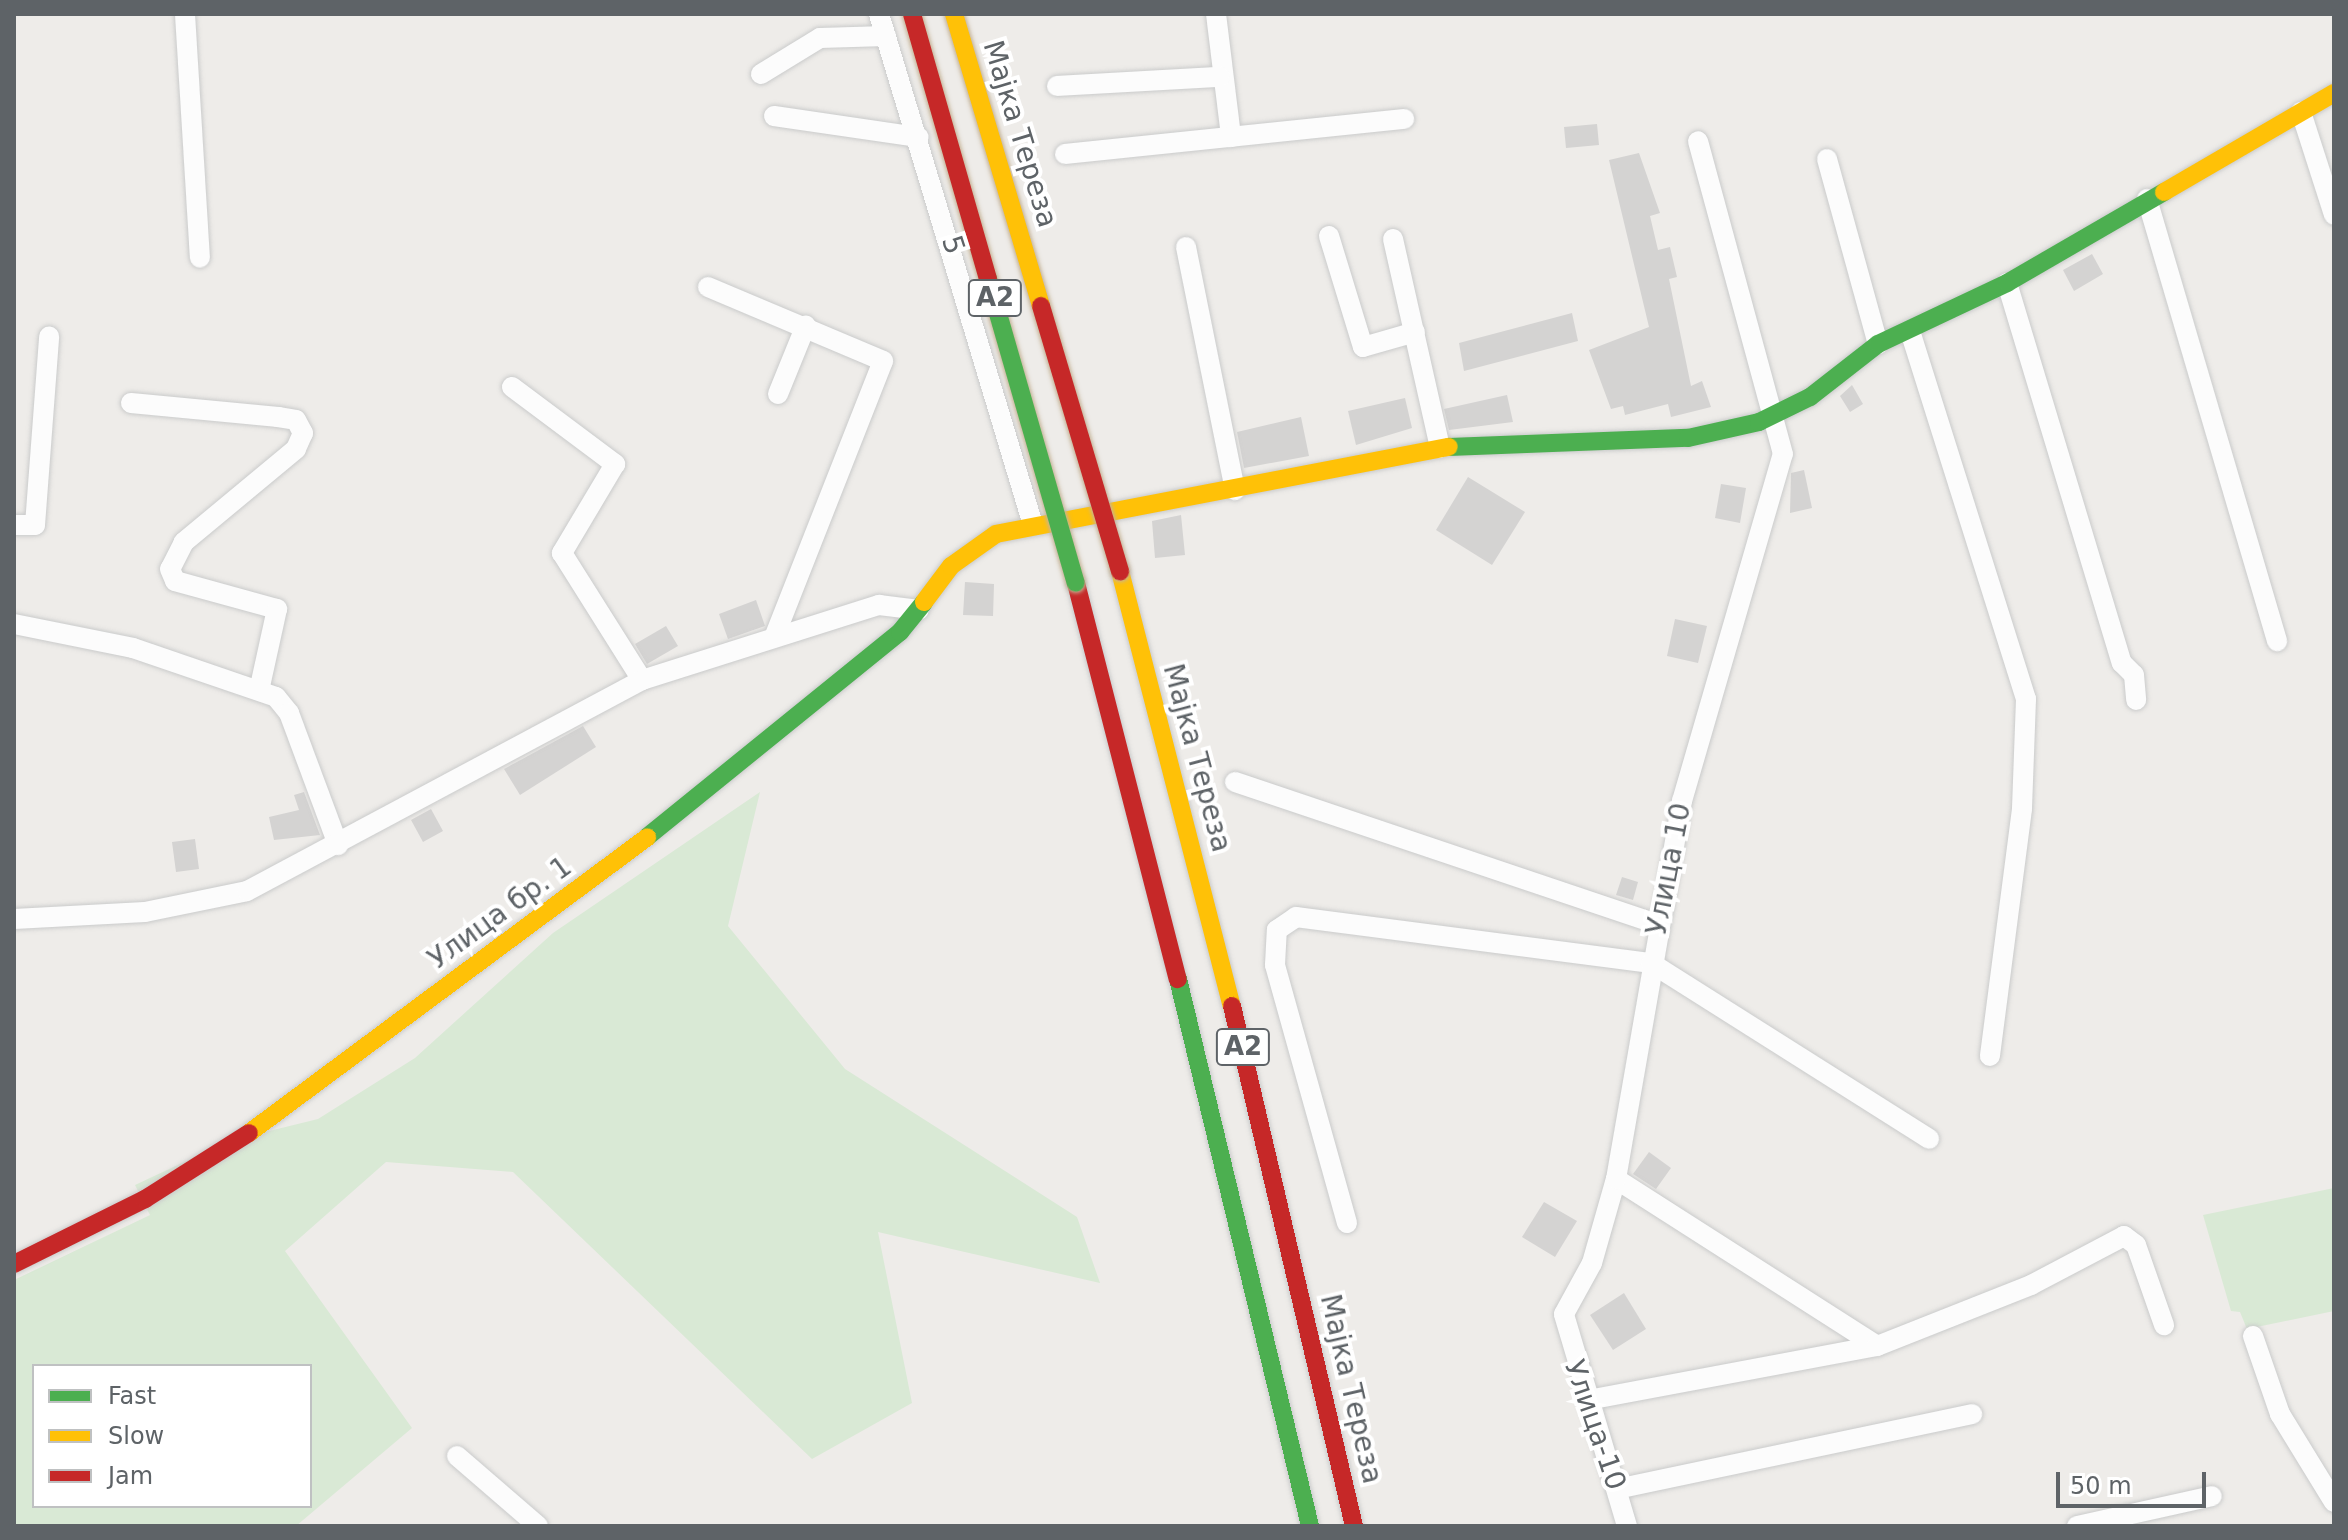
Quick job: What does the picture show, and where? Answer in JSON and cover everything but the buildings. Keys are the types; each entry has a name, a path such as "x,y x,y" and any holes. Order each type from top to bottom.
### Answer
{"main road":[{"name":"A2","path":"912,14 1076,583 1241,1224 1310,1526"},
{"name":"Мајка Тереза","path":"954,14 1120,571 1247,1063 1354,1526"},
{"path":"1033,525 1235,490 1440,448 1518,439 1688,438 1777,415 1878,344 2007,283 2334,93"},
{"name":"Улица бр. 1","path":"14,1264 145,1199 297,1103 510,935 719,786 820,690 919,610 973,547 1033,525"}],"street":[{"path":"185,14 200,258"},
{"name":"5","path":"879,14 1033,525"},
{"path":"1216,14 1220,77 1231,137"},
{"path":"761,74 820,38 886,36"},
{"path":"1057,86 1220,77"},
{"path":"2301,112 2334,215"},
{"path":"774,116 918,137"},
{"path":"1065,154 1404,119"},
{"name":"Улица 10","path":"1562,1325 1598,1247 1616,1179 1657,924 1682,801 1782,465 1777,415 1698,141"},
{"path":"1827,159 1878,344"},
{"path":"2147,199 2277,641"},
{"path":"1329,236 1363,347 1415,332"},
{"path":"1393,239 1440,448"},
{"path":"1186,247 1235,490"},
{"path":"2007,283 2136,700"},
{"path":"708,287 878,354 884,369 775,635"},
{"path":"778,394 806,325"},
{"path":"1910,331 2026,699 2022,809 1990,1056"},
{"path":"14,525 35,525 49,337"},
{"path":"512,387 615,464 562,553 642,680"},
{"path":"131,403 296,420 303,433 296,449 184,542 170,569 175,581 277,609 260,686"},
{"path":"14,919 204,902 271,881 642,680 775,635 879,605 919,610"},
{"path":"14,624 133,648 260,686 289,713 338,845"},
{"path":"1235,782 1657,924"},
{"path":"1347,1223 1275,965 1282,923 1307,917 1651,963 1929,1139"},
{"path":"1616,1179 1877,1346"},
{"path":"1588,1400 1877,1346 2031,1285 2124,1236 2136,1245 2164,1325"},
{"name":"Улица-10","path":"1562,1325 1627,1526"},
{"path":"2253,1336 2280,1414 2334,1502"},
{"path":"1617,1489 1972,1414"},
{"path":"457,1456 538,1526"},
{"path":"2077,1526 2212,1496"}],"green space":[{"path":"760,792 728,926 845,1069 1077,1217 1100,1283 878,1232 912,1403 812,1459 513,1172 386,1162 285,1251 412,1428 296,1526 14,1526 14,1280 150,1215 135,1185 229,1141 318,1119 415,1058 553,933"},
{"path":"2334,1188 2334,1311 2247,1329 2240,1312 2231,1311 2203,1215"}],"traffic: fast":[{"path":"1449,447 1688,438 1759,422 1810,397 1878,344 2007,283 2164,192"},
{"path":"988,279 1076,583"},
{"path":"647,837 900,632 924,602"},
{"path":"1178,979 1310,1526"}],"traffic: slow":[{"path":"954,14 1041,306"},
{"path":"2164,192 2334,93"},
{"path":"924,602 951,566 996,534 1449,447"},
{"path":"1120,571 1232,1006"},
{"path":"249,1133 647,837"}],"traffic: jam":[{"path":"912,14 988,279"},
{"path":"1041,306 1120,571"},
{"path":"1076,583 1178,979"},
{"path":"1232,1006 1354,1526"},
{"path":"14,1264 145,1199 249,1133"}]}
